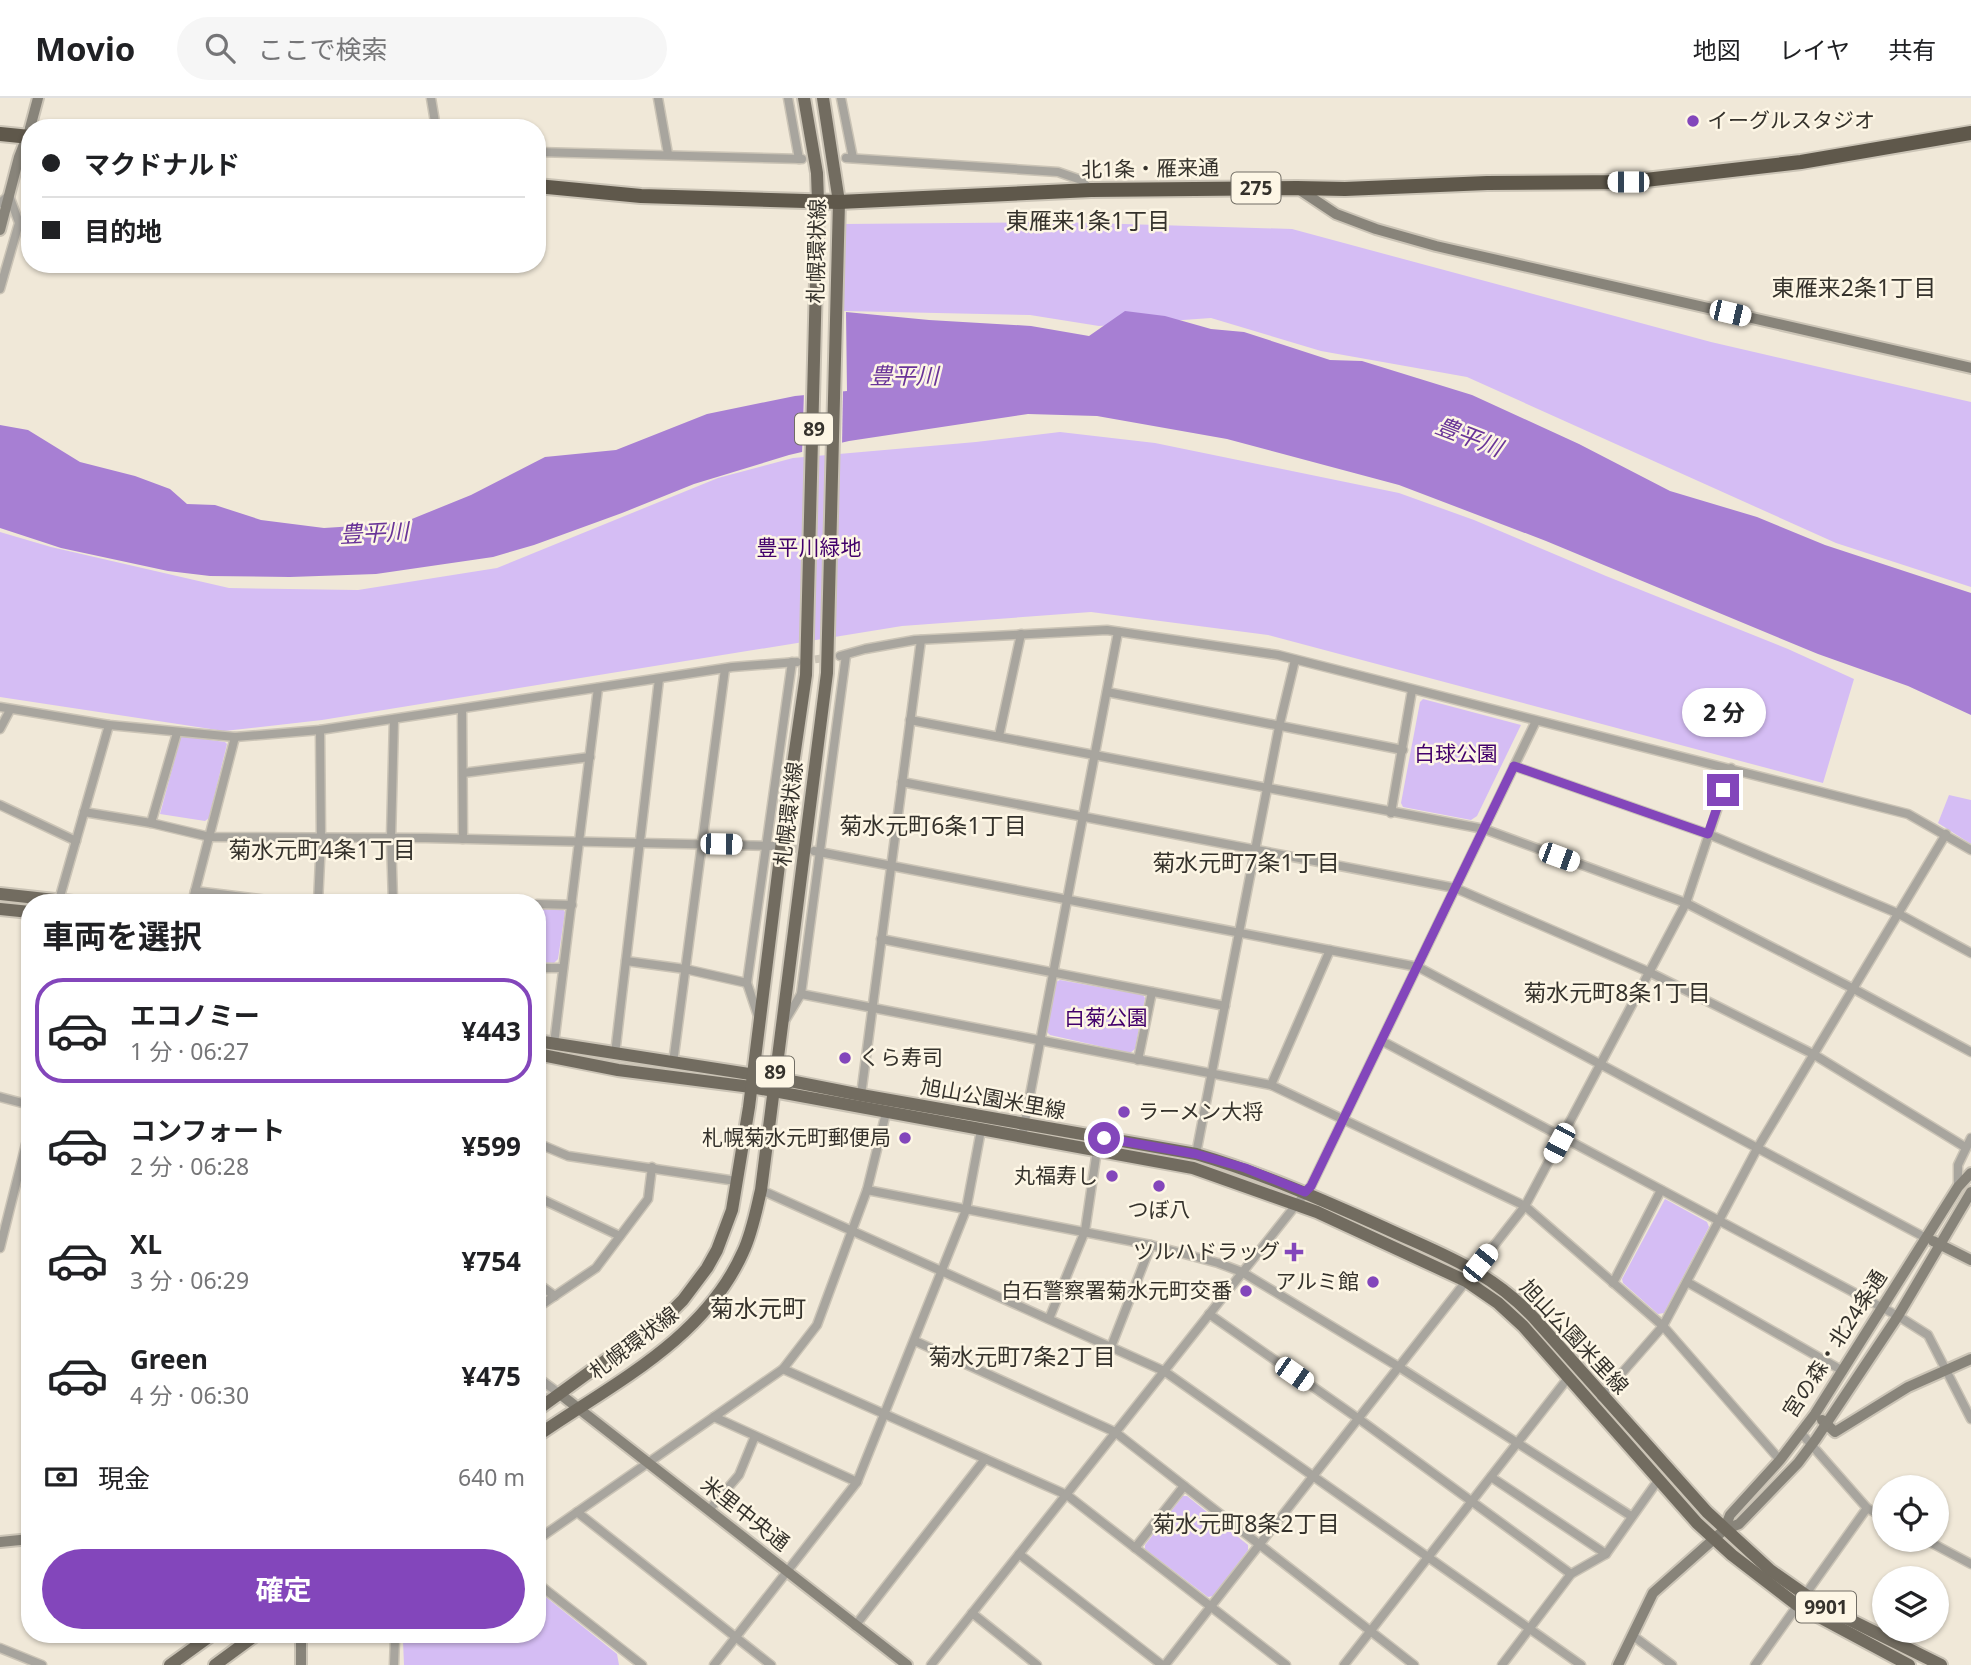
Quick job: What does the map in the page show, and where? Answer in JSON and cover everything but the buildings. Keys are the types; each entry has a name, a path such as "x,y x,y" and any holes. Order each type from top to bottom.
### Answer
{"highway":[{"path":"0,134 21,133"},
{"name":"北1条・雁来通","path":"546,187 641,196 839,202 1091,190 1345,189 1487,183 1628,182 1801,162 1971,133"}],"main road":[{"name":"札幌環状線","path":"546,1404 660,1320 682,1300 707,1268 717,1250 732,1210 742,1158 758,1019 806,675 810,614 818,202 817,173 804,98"},
{"name":"札幌環状線","path":"546,1430 687,1331 713,1303 744,1250 754,1224 774,1092 827,673 839,202 823,98"},
{"path":"0,894 21,896"},
{"path":"0,909 21,911"},
{"name":"旭山公園米里線","path":"546,1043 673,1063 752,1081 774,1092 981,1130 1023,1130 1196,1154 1245,1168 1305,1192 1475,1269 1523,1307 1603,1395 1720,1534"},
{"name":"旭山公園米里線","path":"546,1056 618,1070 752,1081 775,1078 861,1095 1023,1130 1097,1150 1194,1168 1317,1212 1466,1281 1498,1304 1522,1326 1698,1523 1720,1534 1770,1570 1800,1600 1909,1665"},
{"name":"旭山公園米里線","path":"1800,1600 1820,1605 1941,1665"},
{"path":"170,1665 201,1643"},
{"path":"215,1665 245,1643"}],"street":[{"path":"33,119 38,98"},
{"path":"431,98 434,119"},
{"path":"658,98 668,154"},
{"path":"546,152 800,159 788,98"},
{"path":"841,98 849,158 1058,172 1081,180 1091,190"},
{"path":"1,225 21,152"},
{"path":"1297,188 1336,214 1436,246 1971,368"},
{"path":"0,203 9,195"},
{"path":"0,289 19,223 9,195"},
{"path":"780,1028 801,994 816,851 843,655 921,640 1107,630 1278,655 1909,814 1971,850"},
{"path":"1023,1130 1118,632"},
{"path":"999,736 1021,634"},
{"path":"861,1095 921,640"},
{"path":"1196,1154 1279,727 1295,660"},
{"path":"0,708 109,725 235,737 320,730 724,669 794,662 770,846 747,984 758,1019"},
{"path":"673,1063 724,669"},
{"path":"615,1054 659,679"},
{"path":"554,1044 598,688"},
{"path":"1391,813 1412,690"},
{"path":"1107,692 1403,750"},
{"path":"462,709 463,839"},
{"path":"0,729 10,710"},
{"path":"393,894 391,838 394,719"},
{"path":"910,720 1483,829 1686,902 1971,1052"},
{"path":"931,1665 1311,1186 1536,721"},
{"path":"61,894 109,725"},
{"path":"318,894 320,730"},
{"path":"151,822 177,733"},
{"path":"194,894 235,737"},
{"path":"463,773 590,757"},
{"path":"1514,766 1708,834 1898,913 1971,953"},
{"path":"1019,1554 1164,1665 1525,1206 1686,902 1731,768"},
{"path":"902,782 1455,888 1649,972 1813,1054 1965,1147"},
{"path":"0,805 76,841"},
{"path":"84,812 151,822 210,837 770,846"},
{"path":"1592,1405 1663,1326 1758,1147 1946,834"},
{"path":"816,851 1418,967 1971,1260"},
{"path":"195,891 219,894"},
{"path":"546,904 572,905"},
{"path":"881,939 1225,1006"},
{"path":"1270,1085 1330,950"},
{"path":"626,961 685,970 747,984"},
{"path":"546,968 563,968"},
{"path":"1138,1059 1152,992"},
{"path":"801,994 1270,1085 1525,1206 1663,1326 1780,1460"},
{"path":"1382,1041 1898,1316 1928,1335 1971,1419"},
{"path":"0,1097 21,1103"},
{"path":"546,1534 783,1369 817,1325 867,1190 886,1113"},
{"path":"714,1665 857,1482 966,1210 981,1130"},
{"path":"1958,1187 1958,1166 1971,1138"},
{"path":"546,1147 568,1156 736,1181"},
{"path":"1049,1319 1085,1231 1097,1150"},
{"path":"0,1245 21,1163"},
{"path":"546,1302 596,1268 648,1199 652,1167"},
{"name":"宮の森・北24条通","path":"1720,1534 1730,1516 1780,1460 1815,1414 1958,1187 1971,1174"},
{"path":"761,1190 1164,1371 1581,1665"},
{"path":"867,1190 1151,1245 1242,1272 1399,1367 1632,1516"},
{"path":"1614,1283 1661,1190"},
{"name":"宮の森・北24条通","path":"1720,1534 1739,1524 1811,1445 1898,1316 1970,1194"},
{"path":"546,1201 620,1236"},
{"path":"1111,1347 1151,1245"},
{"path":"1687,1282 1843,1371"},
{"path":"546,1290 555,1296"},
{"path":"1209,1314 1359,1419 1570,1574"},
{"path":"915,1341 1115,1432 1413,1665"},
{"path":"1815,1414 1835,1432 1908,1387 1971,1359"},
{"path":"783,1369 1067,1495 1286,1665"},
{"path":"1344,1665 1568,1378"},
{"path":"546,1384 560,1394"},
{"name":"米里中央通","path":"560,1394 907,1665"},
{"path":"714,1417 857,1482"},
{"path":"1801,1433 1872,1511"},
{"path":"709,1510 739,1475 755,1436"},
{"path":"855,1626 985,1459"},
{"path":"1491,1477 1606,1554"},
{"path":"1502,1665 1570,1574 1606,1554 1659,1479"},
{"path":"1135,1548 1184,1486"},
{"path":"1755,1665 1867,1508"},
{"path":"577,1512 771,1665"},
{"path":"1618,1665 1653,1593 1720,1534"},
{"path":"0,1542 21,1540"},
{"path":"1948,1552 1971,1564"},
{"path":"546,1590 636,1663"},
{"path":"972,1614 1037,1665"},
{"path":"1632,1635 1672,1665"},
{"path":"301,1643 301,1665"},
{"path":"394,1665 395,1643"},
{"path":"0,1647 42,1665"}],"green space":[{"path":"1059,222 1292,229 1711,342 1971,402 1971,587 1836,543 1467,377 1321,351 1211,318 1099,326 1030,315 844,311 843,224"},
{"name":"豊平川緑地","path":"1060,432 1155,443 1399,493 1474,520 1788,649 1854,679 1823,783 1268,635 1091,612 902,626 322,720 224,731 0,697 0,532 51,547 229,588 358,590 497,568 718,478 793,458"},
{"name":"白球公園","path":"1423,699 1521,725 1477,816 1471,820 1403,807 1401,803 1420,702"},
{"path":"181,736 227,744 209,818 205,821 160,814"},
{"path":"1949,795 1971,800 1971,844 1938,823"},
{"path":"546,908 562,908 565,912 558,959 554,963 546,963"},
{"name":"白菊公園","path":"1060,980 1143,995 1145,998 1135,1049 1130,1053 1050,1035 1046,1031 1056,982"},
{"path":"1665,1199 1707,1222 1709,1227 1664,1313 1658,1314 1623,1283 1622,1279"},
{"path":"1183,1496 1187,1496 1248,1545 1248,1550 1213,1596 1208,1597 1145,1549 1145,1545"},
{"path":"546,1597 617,1654 619,1665 404,1665 403,1643 546,1643"}],"water":[{"name":"豊平川","path":"1125,311 1165,316 1211,329 1244,332 1330,360 1362,361 1472,395 1579,444 1670,491 1757,517 1825,545 1971,593 1971,715 1908,686 1818,654 1546,541 1399,485 1227,439 1097,416 1028,414 849,441 789,455 694,484 534,545 493,557 376,574 210,576 168,571 61,548 0,528 0,425 28,430 80,462 135,476 170,489 187,504 215,505 261,520 324,528 402,523 471,495 545,457 616,450 707,414 795,396 847,391 846,312 1031,326 1089,336"}],"pier":[{"path":"843,388 842,446 802,456 804,391"}],"tunnel":[{"path":"803,661 840,656"},
{"path":"779,847 808,850"}],"place":[{"name":"イーグルスタジオ","path":"1693,121"},
{"name":"くら寿司","path":"845,1058"},
{"name":"ラーメン大将","path":"1124,1112"},
{"name":"札幌菊水元町郵便局","path":"905,1138"},
{"name":"丸福寿し","path":"1112,1176"},
{"name":"つぼ八","path":"1159,1186"},
{"name":"ツルハドラッグ","path":"1294,1252"},
{"name":"アルミ館","path":"1373,1282"},
{"name":"白石警察署菊水元町交番","path":"1246,1291"}],"district":[{"name":"東雁来1条1丁目","path":"1088,221"},
{"name":"東雁来2条1丁目","path":"1854,288"},
{"name":"菊水元町6条1丁目","path":"933,826"},
{"name":"菊水元町4条1丁目","path":"322,850"},
{"name":"菊水元町7条1丁目","path":"1246,863"},
{"name":"菊水元町8条1丁目","path":"1617,993"},
{"name":"菊水元町","path":"758,1309"},
{"name":"菊水元町7条2丁目","path":"1022,1357"},
{"name":"菊水元町8条2丁目","path":"1246,1524"}],"route":[{"path":"1104,1138 1196,1154 1245,1168 1305,1192 1311,1186 1514,766 1708,834 1723,790"}]}
